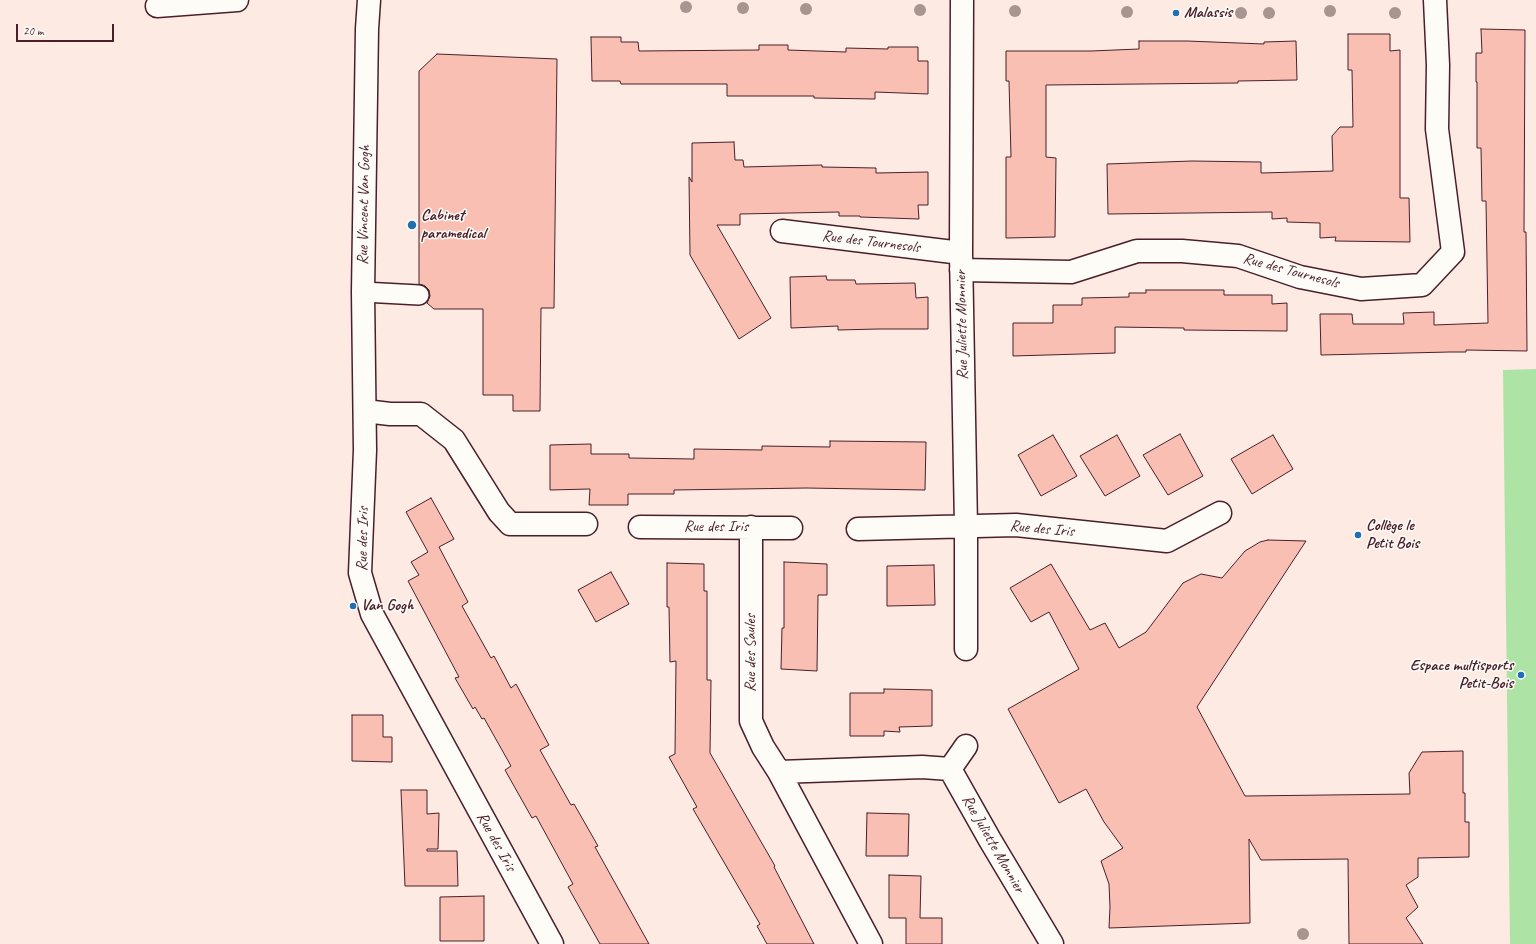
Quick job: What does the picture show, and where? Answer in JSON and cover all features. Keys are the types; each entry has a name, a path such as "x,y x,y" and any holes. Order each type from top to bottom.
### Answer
{"street":[{"path":"157,6 237,0"},
{"name":"Rue Vincent Van Gogh","path":"365,411 363,292 367,29 369,0"},
{"name":"Rue Juliette Monnier","path":"962,0 961,261 966,526 966,649"},
{"name":"Rue des Tournesols","path":"782,232 961,261 1071,272 1137,251 1182,251 1238,256 1300,277 1361,289 1422,285 1452,252 1436,129 1438,65 1435,0"},
{"path":"365,411 390,414 421,414 454,440 499,512 510,524 586,524"},
{"name":"Rue des Iris","path":"365,411 366,450 360,573 372,614 552,944"},
{"name":"Rue des Iris","path":"858,529 1016,525 1167,541 1220,513"},
{"name":"Rue des Iris","path":"640,527 792,528"},
{"name":"Rue des Saules","path":"751,527 751,721 763,747 779,772 871,944"},
{"path":"779,772 922,767 950,769 966,746"},
{"name":"Rue Juliette Monnier","path":"950,769 1052,944"}],"lane":[{"path":"363,292 419,296"}],"green space":[{"name":"Espace multisports Petit-Bois","path":"1536,369 1536,944 1510,944 1503,370"}],"building":[{"path":"1481,29 1525,30 1524,232 1526,232 1527,351 1466,350 1466,352 1321,355 1320,314 1352,314 1353,324 1404,324 1403,313 1434,312 1434,325 1488,323 1486,201 1482,201 1481,148 1477,148 1476,53 1482,53"},
{"path":"1348,34 1390,34 1390,51 1400,50 1400,198 1409,198 1410,242 1335,241 1336,237 1320,238 1320,223 1287,222 1287,218 1272,219 1272,212 1108,214 1107,164 1192,161 1261,162 1261,173 1333,171 1332,136 1340,127 1353,127 1352,70 1348,70"},
{"path":"591,37 621,37 621,42 638,42 639,51 759,50 759,45 788,45 788,50 846,52 846,48 888,49 888,47 918,47 918,61 928,61 928,94 875,92 875,99 814,98 814,96 727,96 727,84 621,84 620,81 592,81"},
{"path":"1139,41 1264,44 1264,42 1296,41 1297,80 1238,81 1238,83 1046,85 1046,157 1056,158 1055,237 1006,238 1006,157 1011,157 1009,81 1006,81 1006,51 1091,51 1139,49"},
{"path":"437,54 557,59 554,308 541,308 540,411 513,411 513,395 483,395 483,309 434,309 427,303 430,296 429,290 425,286 419,284 419,71"},
{"path":"734,142 735,160 743,160 744,167 822,165 822,167 876,168 876,173 928,172 928,205 918,205 919,219 839,216 839,212 740,214 740,225 717,225 771,318 739,339 690,255 689,177 692,182 692,143"},
{"path":"826,276 827,280 855,280 856,284 915,283 916,298 928,297 928,329 838,330 838,326 791,328 790,277"},
{"path":"1146,290 1224,290 1224,295 1272,295 1272,304 1287,303 1287,331 1184,330 1184,328 1115,327 1115,353 1013,356 1013,323 1053,323 1053,305 1082,305 1082,298 1129,297 1129,293 1146,293"},
{"path":"1180,434 1203,476 1168,495 1143,455"},
{"path":"1053,435 1077,476 1041,496 1018,455"},
{"path":"1117,435 1140,476 1105,496 1080,456"},
{"path":"1273,435 1293,469 1252,494 1231,459"},
{"path":"830,441 926,442 925,490 806,488 674,490 674,494 628,494 628,505 589,505 590,489 550,490 550,445 591,444 591,454 629,454 629,458 694,459 694,449 762,450 762,446 830,447"},
{"path":"431,498 454,539 439,547 468,602 462,606 491,658 494,656 511,688 516,684 549,745 540,750 571,805 574,804 598,846 595,847 649,944 600,944 568,887 573,884 536,816 532,818 505,770 511,766 484,718 482,719 475,707 473,709 455,678 459,677 408,581 419,575 411,562 428,552 406,512"},
{"path":"1268,540 1306,541 1197,707 1245,796 1410,794 1409,773 1422,752 1463,751 1463,793 1465,793 1465,822 1469,822 1469,857 1418,858 1418,877 1406,885 1418,907 1406,918 1423,944 1349,944 1348,859 1261,860 1249,839 1250,923 1109,928 1109,884 1101,861 1123,848 1104,822 1086,789 1059,803 1008,709 1079,669 1049,612 1031,622 1010,588 1051,564 1090,630 1105,623 1119,648 1146,632 1183,583 1201,574 1222,578 1245,551 1260,542"},
{"path":"784,562 827,564 827,595 818,595 817,671 781,669 782,628 784,628"},
{"path":"667,563 704,564 704,591 707,591 707,680 711,680 710,753 775,866 774,867 814,944 767,944 757,926 760,924 693,809 697,807 669,757 675,754 676,661 670,662 669,607 667,607"},
{"path":"934,565 935,605 887,606 887,566"},
{"path":"611,572 629,604 596,622 578,590"},
{"path":"884,689 932,690 932,726 899,727 900,732 884,731 884,736 850,736 850,693 884,693"},
{"path":"352,715 383,715 383,737 392,737 392,762 352,761"},
{"path":"401,790 427,790 427,814 439,813 438,849 427,849 427,851 457,851 458,886 405,886"},
{"path":"867,813 909,814 908,856 866,856"},
{"path":"889,875 921,876 920,918 942,918 942,944 906,944 906,918 889,918"},
{"path":"484,896 484,941 440,941 440,897"}],"place":[{"name":"Malassis","path":"1176,13"},
{"name":"Cabinet paramedical","path":"412,225"},
{"name":"Collège le Petit Bois","path":"1358,535"},
{"name":"Van Gogh","path":"353,606"},
{"name":"Espace multisports Petit-Bois","path":"1521,675"}]}
